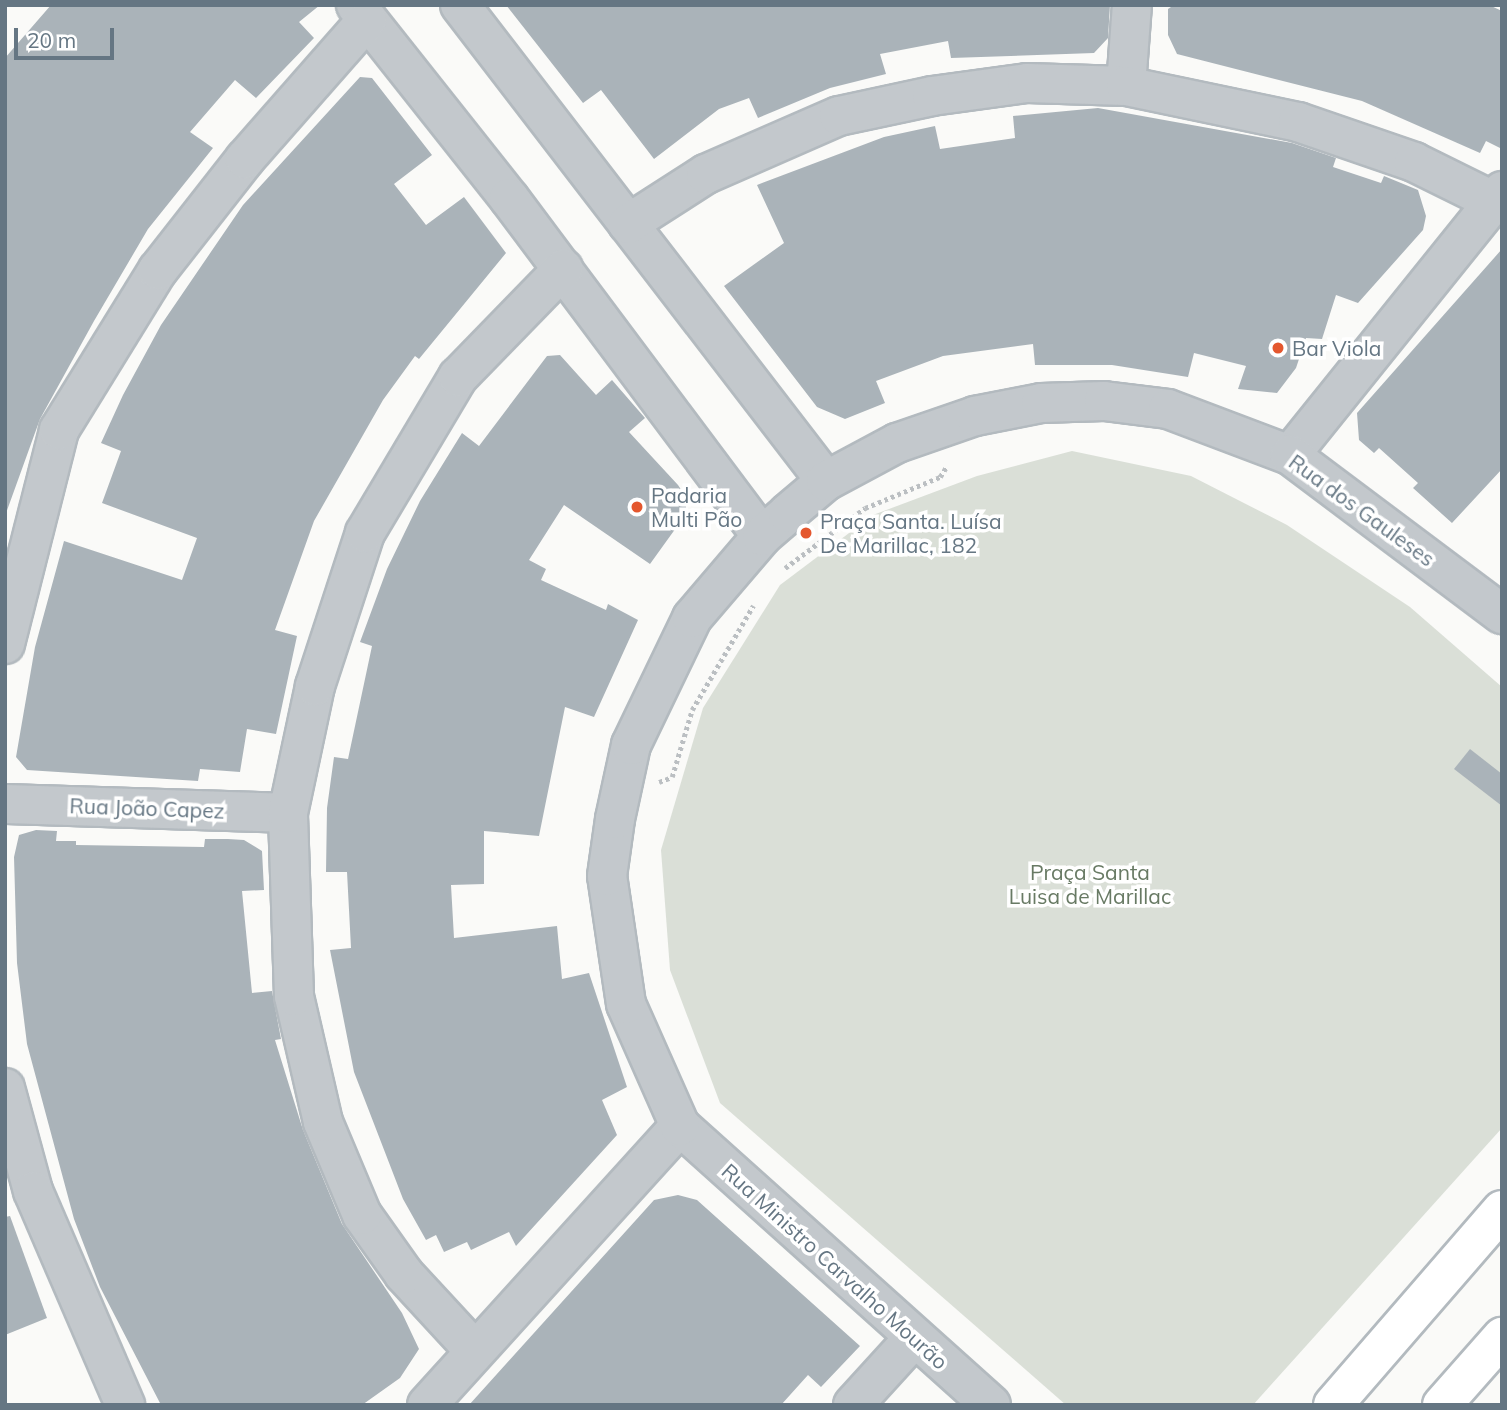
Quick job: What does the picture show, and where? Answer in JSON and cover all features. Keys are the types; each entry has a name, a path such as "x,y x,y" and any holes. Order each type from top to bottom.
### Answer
{"main road":[{"path":"1333,1405 1502,1210"},
{"path":"1442,1405 1502,1337"}],"street":[{"path":"460,5 827,481"},
{"path":"1126,86 1132,5"},
{"path":"5,644 24,554 59,430 158,270 361,13 563,269 762,536"},
{"path":"628,224 706,174 839,116 932,96 1027,83 1126,86 1243,108 1356,138 1497,196 1290,455"},
{"path":"475,1351 404,1274 362,1215 323,1122 294,996 288,813 315,686 365,533 458,377 563,269"},
{"name":"Rua dos Gauleses","path":"680,1126 626,1004 607,876 631,745 658,682 692,618 762,536 827,481 897,443 975,416 1041,404 1104,401 1168,409 1290,455 1502,614"},
{"name":"Rua João Capez","path":"5,804 288,813"},
{"path":"5,1088 33,1191 125,1405"},
{"path":"427,1405 680,1126"},
{"name":"Rua Ministro Carvalho Mourão","path":"680,1126 990,1405"},
{"path":"853,1405 914,1338"}],"path":[{"path":"778,573 865,508 940,477"},
{"path":"672,777 692,710 761,593"}],"green space":[{"name":"Praça Santa Luisa de Marillac","path":"1072,451 1191,476 1287,525 1410,607 1502,687 1502,1128 1253,1405 1066,1405 720,1103 670,970 661,850 703,708 780,585 873,515 977,476"}],"building":[{"path":"51,5 320,5 299,22 314,38 256,98 235,80 190,132 213,148 148,229 94,321 40,419 5,516 5,58"},
{"path":"506,5 1110,5 1108,38 1094,53 951,58 948,41 880,54 886,74 830,88 758,118 749,98 719,109 654,159 601,90 583,103"},
{"path":"1174,5 1489,5 1502,11 1502,149 1486,141 1480,153 1362,101 1177,54 1168,35 1168,9"},
{"path":"360,77 372,78 432,155 394,184 426,225 464,197 506,253 419,359 415,356 383,400 314,521 275,630 297,636 276,734 247,729 240,772 200,769 198,781 27,770 16,757 35,647 64,541 182,580 197,538 102,503 121,451 101,443 123,395 161,325 243,205"},
{"path":"1098,108 1292,143 1336,158 1333,167 1381,183 1384,176 1418,190 1426,216 1423,230 1358,303 1336,295 1322,339 1306,338 1296,368 1277,393 1238,389 1246,366 1194,353 1188,377 1112,365 1035,365 1033,344 943,356 876,381 885,403 845,419 817,407 724,286 784,243 757,185 884,137 935,126 940,149 1015,138 1013,116"},
{"path":"1502,249 1502,469 1452,523 1413,488 1418,483 1379,448 1374,453 1359,440 1357,413"},
{"path":"560,355 596,395 612,380 645,418 629,432 678,485 686,497 686,514 650,564 564,505 529,560 546,569 541,580 606,610 608,604 638,620 594,717 565,707 539,836 484,831 484,884 451,885 454,938 557,926 562,979 589,973 627,1087 602,1100 617,1135 516,1246 509,1232 471,1250 467,1242 444,1252 436,1235 426,1240 403,1199 354,1072 330,950 351,948 347,872 326,872 327,808 334,757 348,759 372,646 360,642 387,569 420,501 462,433 479,446 547,356"},
{"path":"1470,749 1502,774 1502,806 1454,769"},
{"path":"36,830 57,831 56,841 76,841 76,845 204,847 205,839 228,839 244,840 262,851 264,890 242,891 252,993 272,991 281,1039 275,1040 303,1130 342,1224 402,1313 419,1349 400,1378 362,1405 161,1405 100,1287 74,1219 27,1044 17,963 14,857 19,835"},
{"path":"678,1195 697,1200 860,1346 821,1387 808,1375 781,1405 469,1405 654,1200"},
{"path":"10,1216 47,1318 5,1335 5,1217"}],"place":[{"name":"Bar Viola","path":"1278,348"},
{"name":"Padaria Multi Pão","path":"637,507"},
{"name":"Praça Santa. Luísa De Marillac, 182","path":"806,533"}]}
